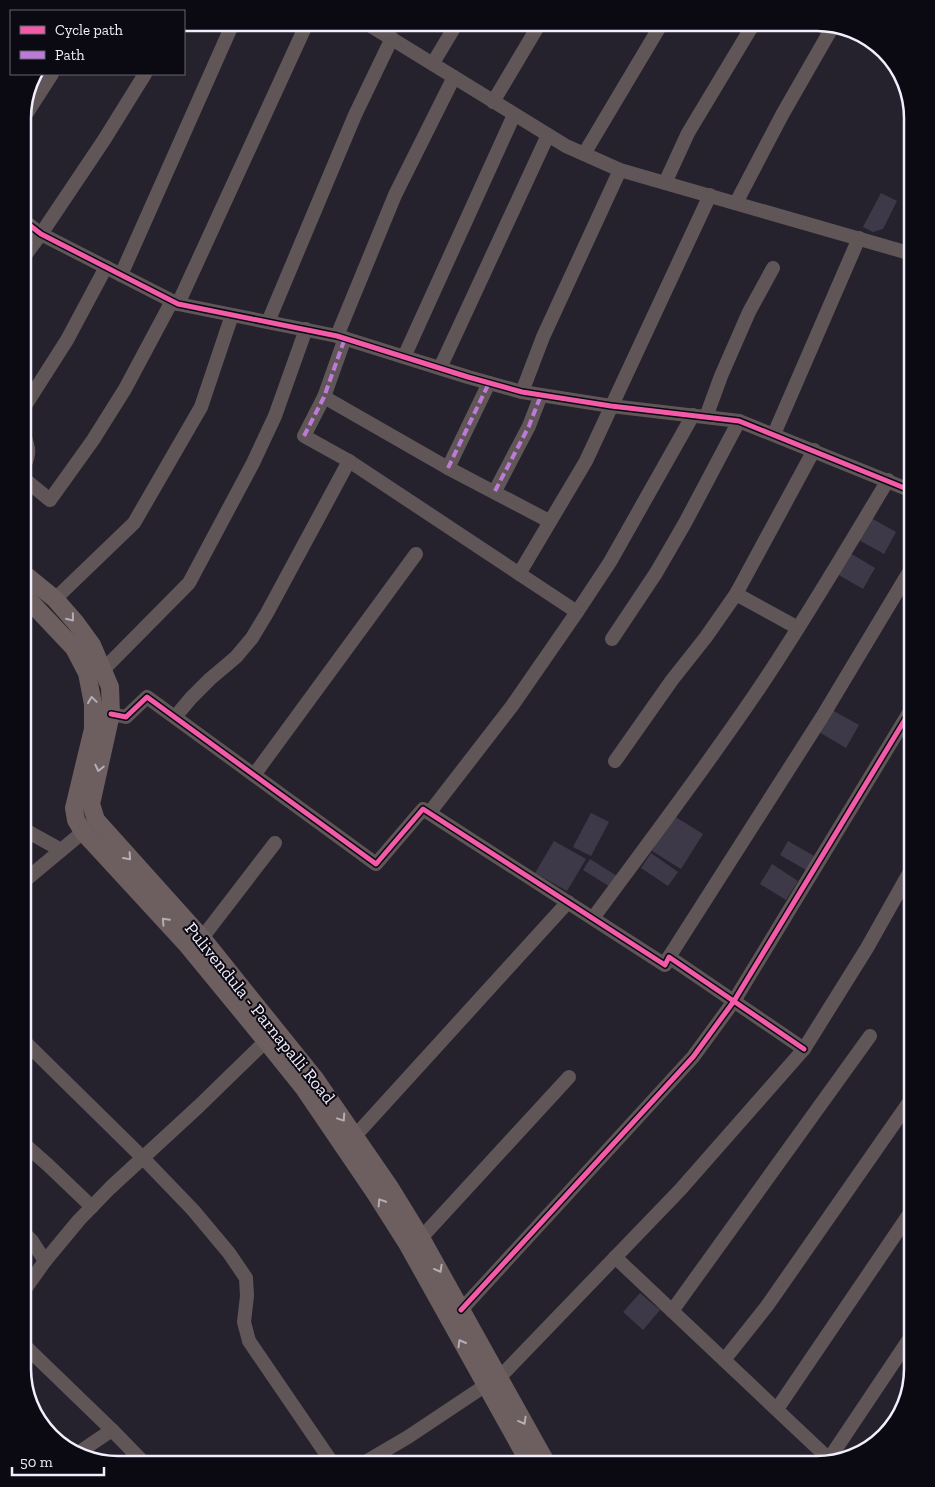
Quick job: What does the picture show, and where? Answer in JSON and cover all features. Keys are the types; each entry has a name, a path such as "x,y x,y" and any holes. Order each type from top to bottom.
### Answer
{"main road":[{"path":"31,580 55,599 92,645 110,688 112,714 91,804 90,826"},
{"name":"Pulivendula - Parnapalli Road","path":"31,602 74,648 87,673 94,704 93,729 74,808 76,820 90,826 202,938 271,1036 375,1193 492,1382 542,1456"},
{"name":"Pulivendula - Parnapalli Road","path":"90,826 188,946 271,1036 316,1080 355,1136 421,1238 461,1310 526,1456"}],"street":[{"path":"121,275 229,31"},
{"path":"31,485 50,500 93,440 125,389 175,302 303,31"},
{"path":"380,31 566,146 620,170 904,252"},
{"path":"432,63 452,31"},
{"path":"493,102 535,31"},
{"path":"584,154 657,31"},
{"path":"666,182 688,133 749,31"},
{"path":"736,203 782,115 829,32"},
{"path":"268,322 355,115 392,38"},
{"path":"32,104 51,75"},
{"path":"31,247 104,140 144,75"},
{"path":"454,77 395,195 341,337 324,397 304,436 349,461 577,612"},
{"path":"404,356 514,115"},
{"path":"440,368 548,135"},
{"path":"522,392 543,337 620,170"},
{"path":"519,574 586,462 710,195"},
{"path":"31,226 41,234 175,302 341,337 522,392 611,406 739,421 904,487"},
{"path":"774,434 859,238"},
{"path":"31,396 67,340 106,267"},
{"path":"430,812 512,706 610,562 699,416 721,376 749,312 774,268"},
{"path":"55,599 134,523 201,407 232,315"},
{"path":"103,670 188,583 253,464 275,416 306,330"},
{"path":"448,468 489,383"},
{"path":"495,491 529,426 541,395"},
{"path":"324,397 448,468 549,521"},
{"path":"612,640 656,573 739,421"},
{"path":"615,761 736,594 814,450"},
{"path":"175,717 204,686 236,658 252,638 349,461"},
{"path":"593,918 727,736 798,628 888,480"},
{"path":"254,775 416,554"},
{"path":"112,714 126,717 147,697 376,864 423,809 430,812 665,965 822,717 904,580"},
{"path":"736,594 798,628"},
{"path":"461,1310 693,1057 734,1001 904,721"},
{"path":"31,875 90,826"},
{"path":"31,833 61,850"},
{"path":"202,938 275,843"},
{"path":"376,1456 492,1382 680,1190 804,1049 868,948 904,883"},
{"path":"355,1136 568,902"},
{"path":"670,957 804,1049"},
{"path":"31,1280 92,1206 271,1036"},
{"path":"672,1311 870,1036"},
{"path":"31,1049 143,1158 230,1253 246,1278 247,1296 244,1322 249,1341 328,1456"},
{"path":"421,1238 569,1077"},
{"path":"724,1360 767,1306 904,1109"},
{"path":"31,1150 92,1206"},
{"path":"777,1409 904,1222"},
{"path":"31,1240 45,1261"},
{"path":"615,1258 824,1455"},
{"path":"831,1454 904,1347"},
{"path":"31,1353 137,1456"},
{"path":"84,1449 112,1430"}],"building":[{"path":"881,193 897,201 883,229 873,232 863,227"},
{"path":"871,518 896,532 884,554 859,540"},
{"path":"850,553 875,568 863,589 837,574"},
{"path":"832,710 859,725 846,748 819,732"},
{"path":"591,813 609,822 591,856 573,847"},
{"path":"674,816 703,834 681,869 652,851"},
{"path":"554,841 586,859 567,891 535,873"},
{"path":"788,841 814,856 806,870 780,855"},
{"path":"651,853 678,872 668,886 641,868"},
{"path":"590,859 617,876 610,887 583,870"},
{"path":"772,864 798,881 786,900 760,884"},
{"path":"640,1293 660,1310 643,1330 623,1312"}],"marked path":[{"path":"304,436 324,397 345,338"},
{"path":"448,468 489,383"},
{"path":"495,491 529,426 541,395"}],"cycle path":[{"path":"31,226 41,234 178,304 337,336 522,392 611,406 739,421 904,488"},
{"path":"111,714 126,717 147,697 376,864 423,809 665,965 669,957 804,1049"},
{"path":"461,1310 693,1057 734,1001 904,721"}]}
